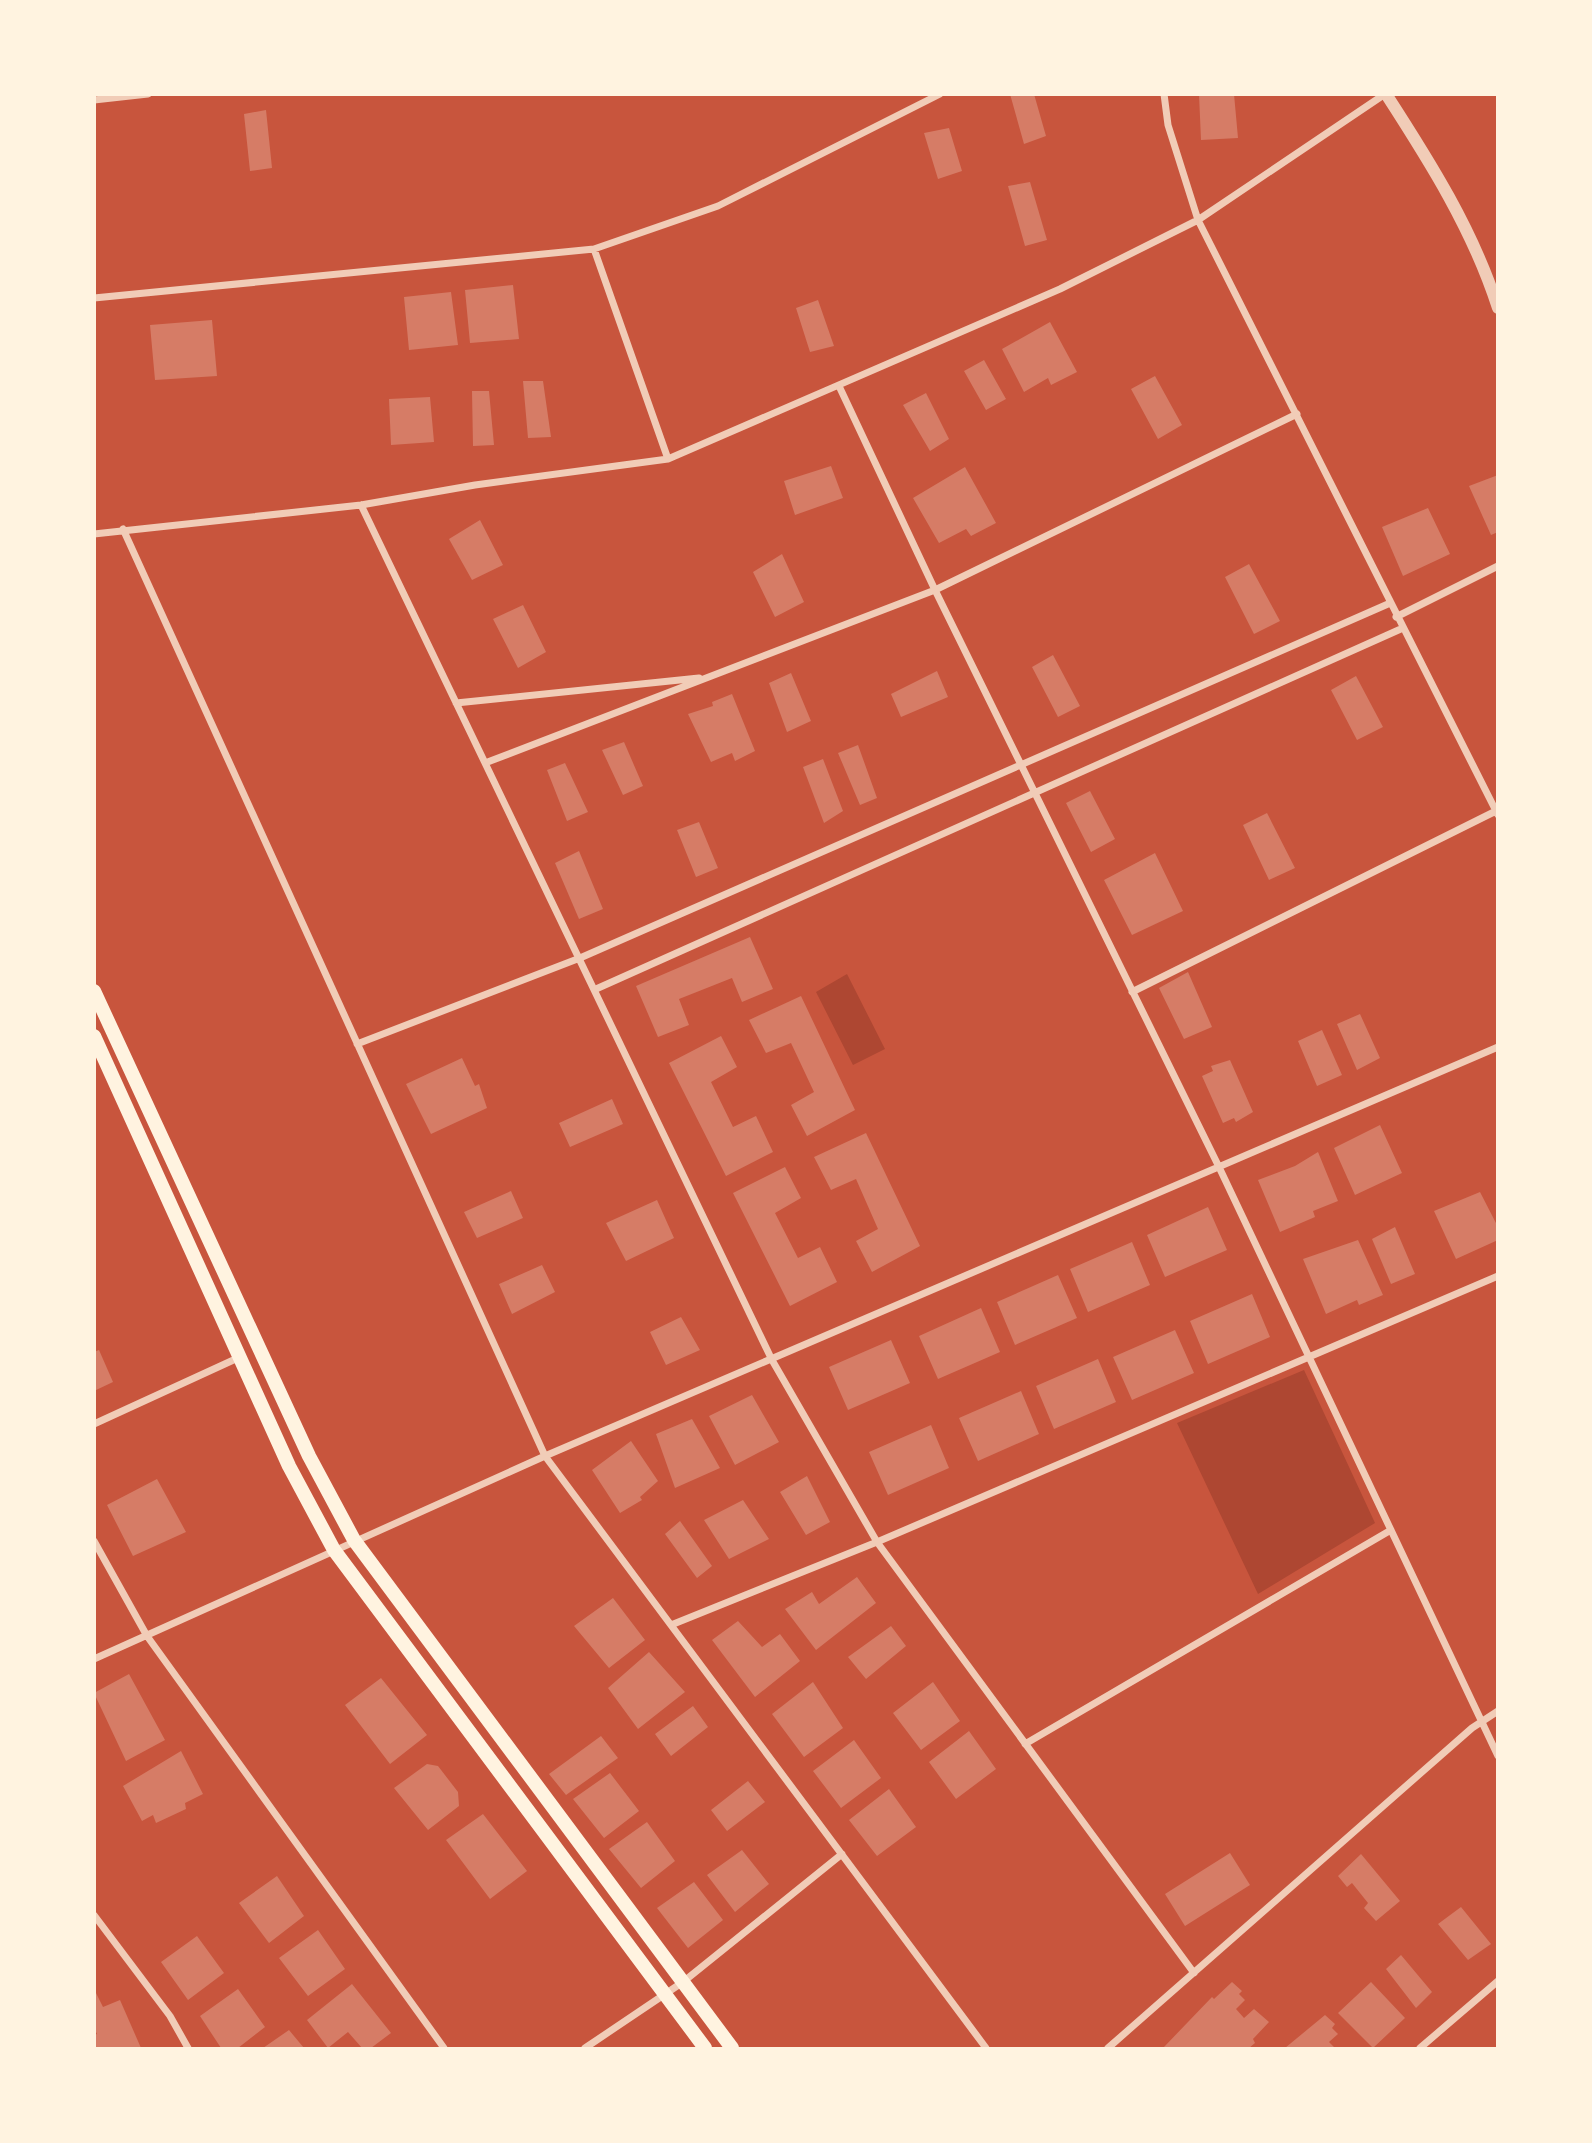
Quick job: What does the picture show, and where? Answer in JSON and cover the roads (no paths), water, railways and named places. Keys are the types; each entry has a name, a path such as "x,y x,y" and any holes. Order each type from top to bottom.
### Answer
{"main road":[{"path":"94,990 309,1456 354,1540 732,2049"},
{"path":"94,1036 289,1466 334,1550 705,2049"}],"street":[{"path":"94,100 148,94"},
{"path":"94,298 594,249 718,206 940,94"},
{"path":"1132,992 1497,812 1403,628 1388,604 1297,414 1198,220 1168,125 1164,94"},
{"path":"94,534 361,505 475,485 668,459 1060,289 1198,220 1385,94 1430,162 1465,224 1497,308"},
{"path":"594,249 668,459"},
{"path":"839,386 935,590 1219,1167 1497,1756"},
{"path":"485,763 935,590 1297,414"},
{"path":"361,505 596,989 772,1360 877,1542 1194,1973"},
{"path":"123,529 545,1456 986,2049"},
{"path":"1396,617 1497,566"},
{"path":"357,1044 580,958 1388,604"},
{"path":"596,989 1403,628"},
{"path":"456,703 708,677"},
{"path":"94,1659 545,1456 1497,1048"},
{"path":"671,1625 877,1542 1497,1276"},
{"path":"94,1424 240,1357"},
{"path":"1025,1744 1391,1530"},
{"path":"94,1541 147,1636 444,2049"},
{"path":"1108,2049 1481,1722 1497,1711"},
{"path":"585,2049 683,1982 842,1854"},
{"path":"94,1915 170,2016 188,2049"},
{"path":"1420,2049 1497,1982"}]}
